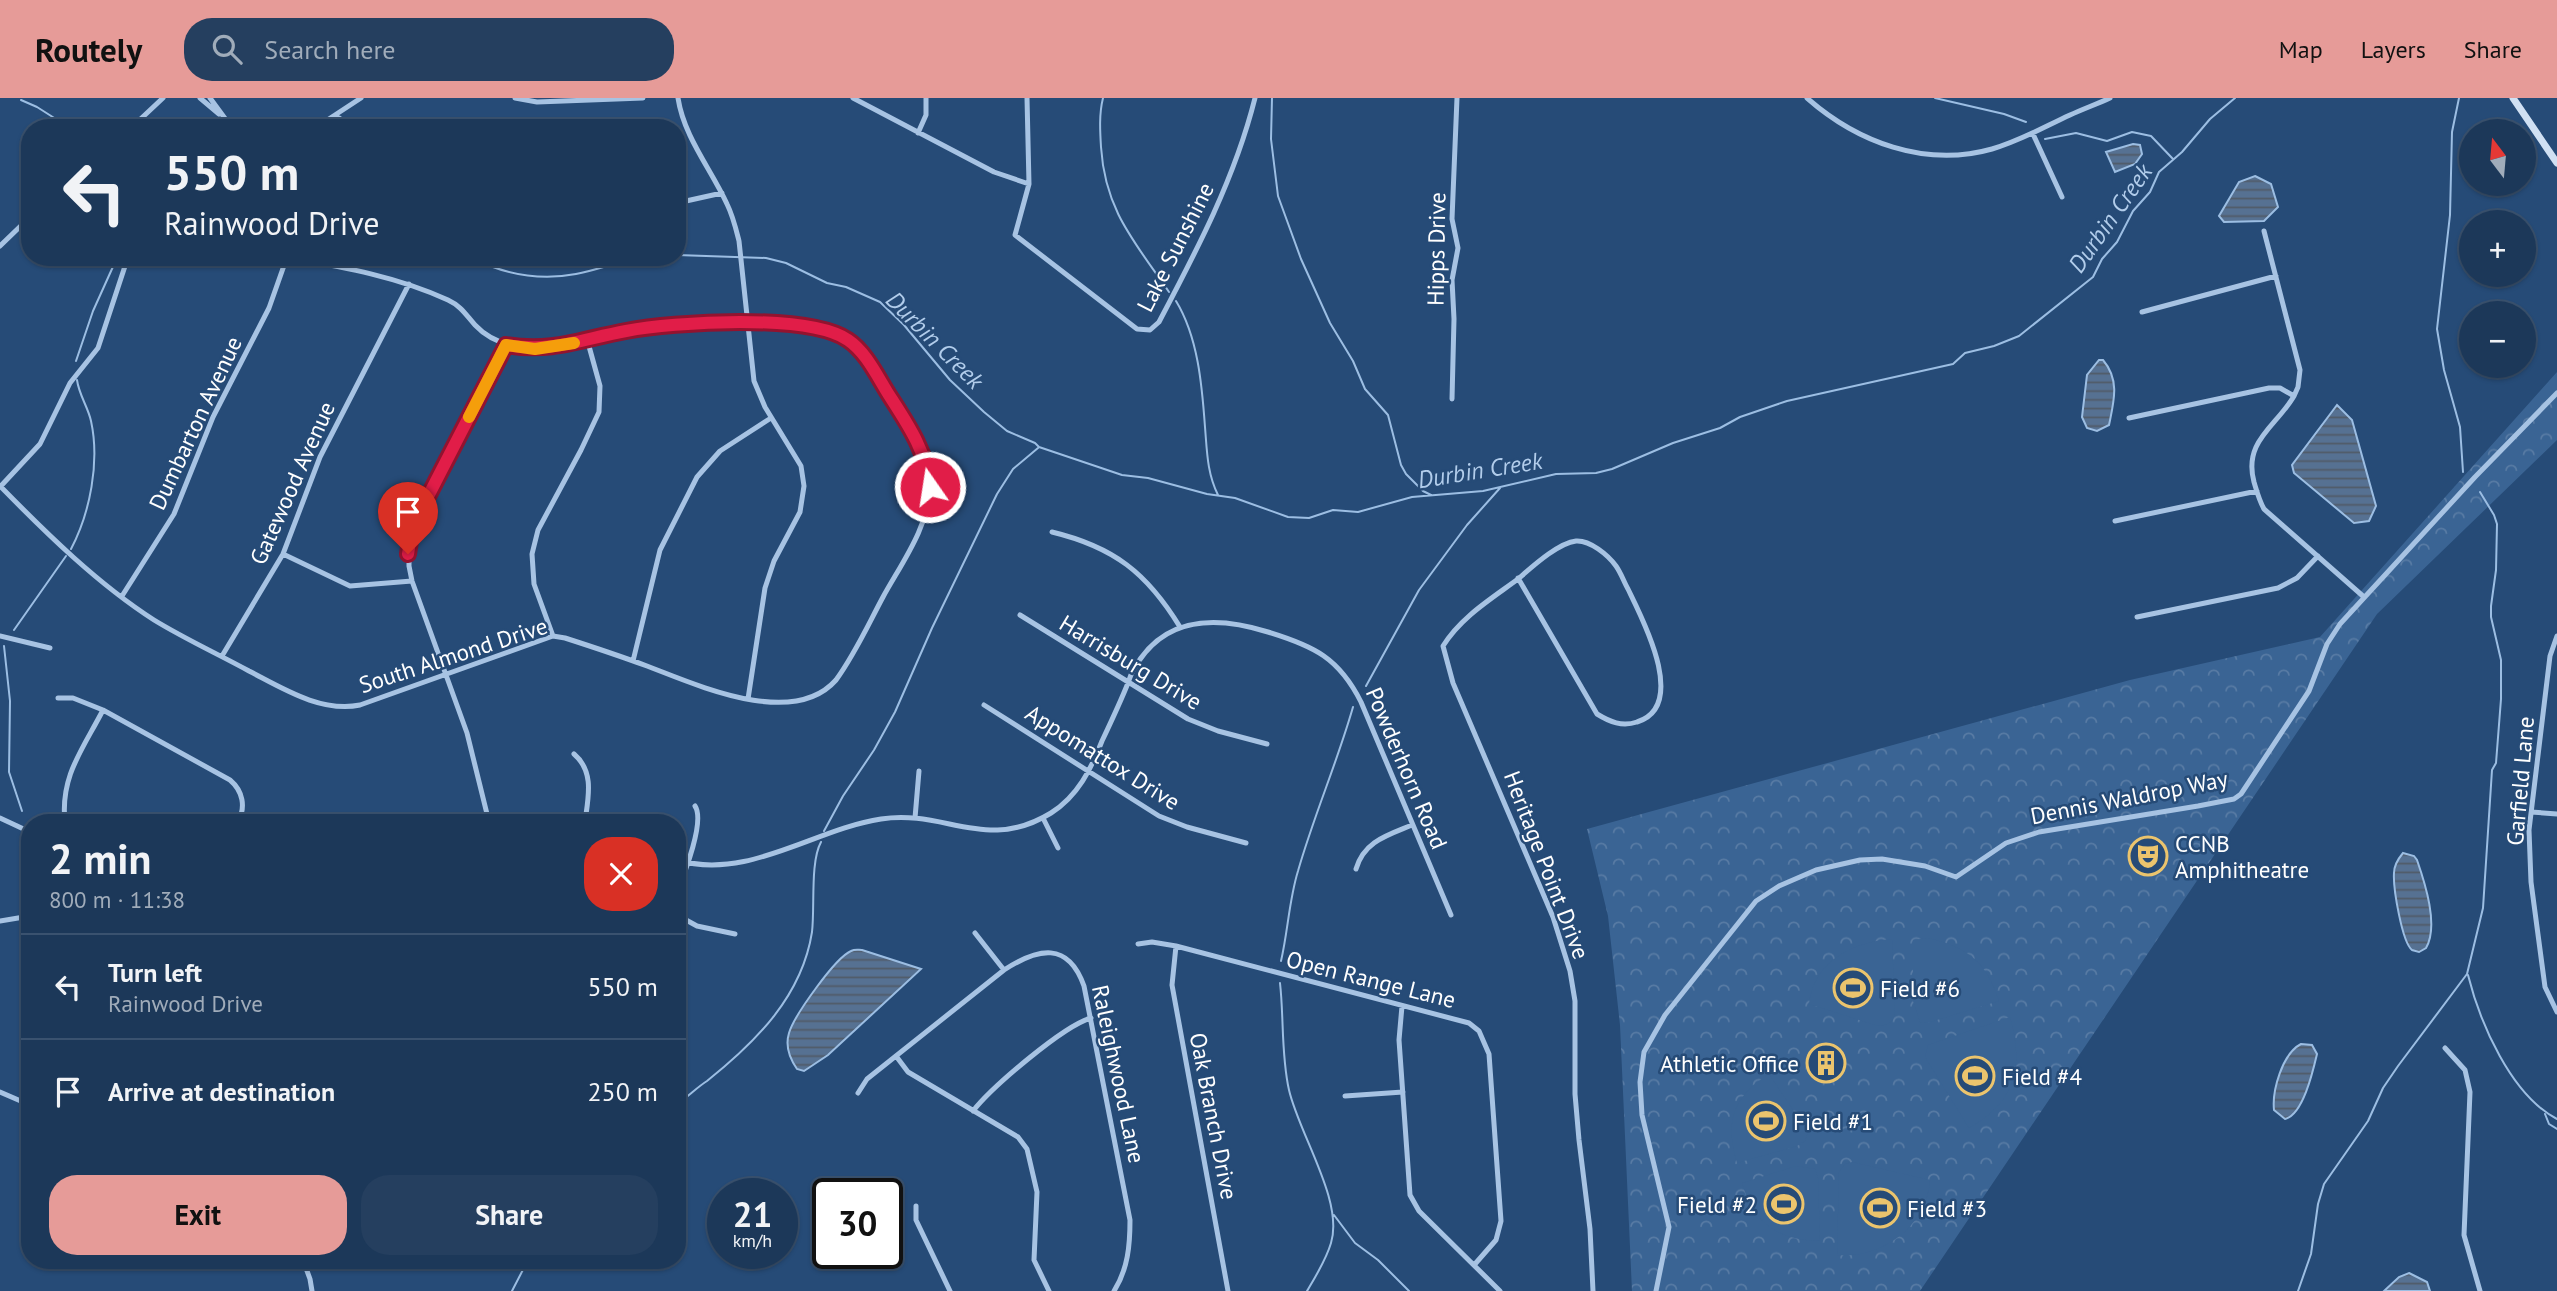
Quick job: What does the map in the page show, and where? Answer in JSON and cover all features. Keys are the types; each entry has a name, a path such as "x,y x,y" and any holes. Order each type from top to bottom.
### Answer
{"street":[{"path":"141,119 163,98"},
{"path":"200,98 224,118"},
{"path":"210,98 224,118"},
{"path":"329,119 362,98"},
{"path":"515,98 559,102 643,98"},
{"path":"678,98 684,119"},
{"path":"853,98 994,172 1029,184 1027,98"},
{"path":"918,133 926,116 926,98"},
{"name":"Lake Sunshine","path":"1029,184 1015,235 1129,324 1143,331 1153,328 1159,322 1209,225 1240,152 1255,98"},
{"name":"Hipps Drive","path":"1452,399 1452,280 1458,248 1452,219 1457,98"},
{"path":"1807,98 1829,116 1861,135 1904,150 1951,155 1977,153 2033,134 2110,98"},
{"path":"2090,98 2093,106"},
{"path":"2513,98 2557,163"},
{"path":"335,115 341,119"},
{"path":"686,126 733,218 740,251 754,381 771,418 801,466 804,480 800,512 774,561 765,588 748,699"},
{"path":"2033,134 2063,197"},
{"path":"686,201 722,193"},
{"path":"0,246 21,226"},
{"path":"2264,231 2300,370 2294,396 2255,447 2251,471 2264,509 2364,597"},
{"path":"0,487 40,444 53,423 70,383 98,348 125,266"},
{"name":"Dumbarton Avenue","path":"122,596 174,514 213,417 269,308 283,266"},
{"path":"335,266 368,272 410,285 457,305 482,331 506,345 415,522 408,554 412,581 467,733 487,814"},
{"path":"2142,312 2276,276"},
{"name":"Gatewood Avenue","path":"222,656 283,554 320,457 410,285"},
{"name":"South Almond Drive","path":"0,487 66,550 156,621 296,694 334,707 360,705 553,636 748,699 788,702 817,696 836,680 862,637 920,526 930,487 925,462 915,438 863,354 838,334 785,323 661,325 544,348 506,345"},
{"path":"553,636 534,584 532,554 538,530 599,412 600,386 587,339"},
{"path":"2129,418 2269,388 2280,388 2294,396"},
{"name":"Dennis Waldrop Way","path":"1656,1291 1669,1227 1642,1115 1640,1082 1644,1052 1665,1015 1756,901 1779,886 1816,870 1847,863 1882,859 1925,866 1956,877 2006,843 2039,832 2234,799 2245,789 2298,711 2332,634 2466,487 2557,393"},
{"path":"632,661 660,550 697,477 720,450 771,418"},
{"path":"2115,521 2257,491"},
{"path":"1052,532 1089,542 1126,563 1158,593 1180,628"},
{"name":"Heritage Point Drive","path":"1518,578 1597,714 1608,721 1629,724 1641,721 1651,714 1658,702 1661,686 1658,661 1649,629 1615,565 1587,543 1576,541 1553,551 1467,617 1443,646 1453,683 1544,894 1570,971 1575,1001 1578,1129 1592,1248 1593,1291"},
{"path":"283,554 350,586 412,581"},
{"path":"2137,617 2278,588 2297,578 2318,556"},
{"name":"Harrisburg Drive","path":"1020,615 1188,719 1218,731 1267,744"},
{"name":"Powderhorn Road","path":"688,863 743,861 866,822 890,818 915,818 992,832 1043,817 1067,799 1089,772 1135,666 1144,654 1156,642 1180,628 1207,622 1236,623 1306,645 1329,659 1347,678 1360,700 1451,915"},
{"path":"0,636 50,648"},
{"name":"Garfield Lane","path":"2557,636 2550,656 2529,830 2533,895 2545,987 2557,1012"},
{"path":"58,698 73,698 103,710 233,783 243,802 241,814"},
{"name":"Appomattox Drive","path":"984,705 1145,808 1174,822 1246,843"},
{"path":"65,814 65,793 69,775 103,710"},
{"path":"574,754 582,760 589,778 585,814"},
{"path":"915,818 919,771"},
{"path":"686,868 699,816 695,806"},
{"path":"2531,812 2557,814"},
{"path":"1043,817 1058,848"},
{"path":"0,818 21,828"},
{"path":"1356,869 1361,854 1370,844 1412,825"},
{"path":"0,921 21,918"},
{"path":"686,919 704,928 735,934"},
{"path":"975,933 1004,970"},
{"name":"Open Range Lane","path":"1138,944 1152,942 1175,946 1469,1023 1479,1031 1489,1054 1501,1221 1496,1240 1475,1265"},
{"name":"Oak Branch Drive","path":"1175,946 1172,985 1228,1291"},
{"name":"Raleighwood Lane","path":"858,1093 867,1079 1004,970 1031,955 1046,952 1060,954 1077,968 1091,1018 1130,1220 1126,1264 1114,1291"},
{"path":"1402,1006 1399,1040 1410,1195 1419,1211 1500,1291"},
{"path":"973,1111 990,1091 1046,1046 1091,1018"},
{"path":"2445,1048 2465,1070 2470,1092 2464,1234 2480,1291"},
{"path":"896,1056 908,1072 1018,1137 1027,1149 1037,1192 1034,1260 1049,1291"},
{"path":"0,1092 21,1101"},
{"path":"1345,1096 1403,1092"},
{"path":"916,1206 916,1220 950,1291"},
{"path":"306,1269 312,1291"}],"green space":[{"path":"2557,372 2557,440 2377,614 1920,1291 1632,1291 1620,1025 1608,916 1587,829 2130,680 2320,637"},
{"path":"1928,938 1954,946 1974,958 1988,976 1999,1001 1927,1023 1920,1022 1913,1001 1913,940"},
{"name":"Field #6","path":"1892,939 1895,1014 1889,1023 1878,1026 1809,1004 1812,989 1819,976 1838,956 1864,944"},
{"name":"Field #4","path":"2010,1017 2016,1051 2016,1067 2012,1081 1997,1107 1969,1128 1925,1057 1928,1045"},
{"name":"Field #1","path":"1769,1074 1808,1132 1805,1141 1797,1146 1737,1163 1732,1135 1735,1112 1747,1092"},
{"name":"Field #3","path":"1852,1162 1930,1180 1927,1197 1920,1212 1899,1237 1870,1252 1837,1255 1839,1172 1845,1164"},
{"name":"Field #2","path":"1796,1166 1815,1169 1818,1178 1820,1241 1791,1237 1769,1227 1753,1209 1742,1183"}],"shaded area":[{"path":"2133,144 2140,145 2142,154 2135,164 2115,172 2106,152"},
{"path":"2255,176 2271,184 2278,207 2264,221 2224,222 2219,216 2239,182"},
{"path":"2099,360 2103,360 2112,375 2114,391 2109,425 2097,431 2087,428 2082,417 2087,375"},
{"path":"2337,405 2352,420 2376,506 2369,521 2354,523 2294,473 2292,465"},
{"path":"2403,853 2414,856 2417,860 2429,904 2430,939 2426,948 2419,952 2408,945 2397,902 2394,870"},
{"path":"862,950 921,969 828,1055 804,1071 797,1069 788,1047 792,1025 835,964 851,951"},
{"path":"2301,1044 2312,1045 2317,1054 2302,1101 2297,1110 2285,1119 2274,1110 2277,1083 2288,1056"},
{"path":"2409,1273 2427,1282 2430,1291 2384,1291 2399,1277"}],"waterway":[{"path":"1103,98 1100,116 1101,141 1108,189 1123,224 1169,292"},
{"path":"1272,98 1271,139 1278,196 1301,259 1330,323 1353,361 1365,389 1388,415 1401,465 1406,474 1431,495"},
{"path":"1935,98 2004,114 2026,122"},
{"name":"Durbin Creek","path":"686,255 766,258 786,263 827,283 846,287 880,302 904,325 950,380 984,412 1007,431 1039,447 1122,475 1148,478 1207,494 1235,498 1288,517 1309,518 1333,510 1358,512 1412,497 1483,491 1556,474 1596,473 1612,469 1673,443 1720,428 1740,417 1787,401 1953,364 1965,353 2019,336 2093,277 2102,259 2117,242 2133,211 2150,192 2159,172 2182,152 2210,119 2235,98"},
{"path":"2459,98 2452,132 2450,215 2437,329 2444,370 2460,427 2463,472"},
{"name":"Durbin Creek","path":"21,100 56,119"},
{"path":"2045,139 2076,133 2107,141 2132,132 2151,136 2173,159"},
{"path":"76,361 93,311 113,266"},
{"name":"Durbin Creek","path":"490,266 508,272 548,277 576,274 607,266"},
{"path":"1176,301 1189,330 1198,362 1208,462 1218,495"},
{"path":"71,549 88,503 94,470 91,421 77,380"},
{"path":"824,831 895,712 997,494 1013,469 1038,448"},
{"path":"1366,686 1419,590 1467,525 1500,488"},
{"path":"2298,1291 2311,1254 2318,1204 2324,1184 2368,1121 2383,1088 2467,974 2483,908 2492,770 2496,763 2501,699 2501,660 2491,617 2497,524 2480,492"},
{"path":"14,630 66,556"},
{"path":"4,646 10,701 9,772 22,811"},
{"path":"1281,961 1298,871 1353,707"},
{"path":"686,1097 759,1034 774,1016 798,977 812,932 815,861 821,842"},
{"path":"2468,975 2489,1035 2512,1076 2540,1108 2557,1119"},
{"path":"1280,983 1289,1090 1326,1188 1333,1226 1326,1256 1307,1291"},
{"path":"2545,1114 2549,1124 2557,1129"},
{"path":"1334,1215 1355,1243 1378,1260 1409,1291"},
{"path":"512,1291 523,1269"}],"slow traffic":[{"path":"469,417 506,345 535,349 574,343"}],"place":[{"name":"CCNB Amphitheatre","path":"2148,856"},
{"name":"Field #6","path":"1853,988"},
{"name":"Athletic Office","path":"1826,1063"},
{"name":"Field #4","path":"1975,1076"},
{"name":"Field #1","path":"1766,1121"},
{"name":"Field #2","path":"1784,1204"},
{"name":"Field #3","path":"1880,1208"}],"route":[{"path":"408,554 412,529 419,514 506,345 527,348 561,346 661,325 785,323 828,330 847,339 863,354 915,438 925,462 930,487"}]}
